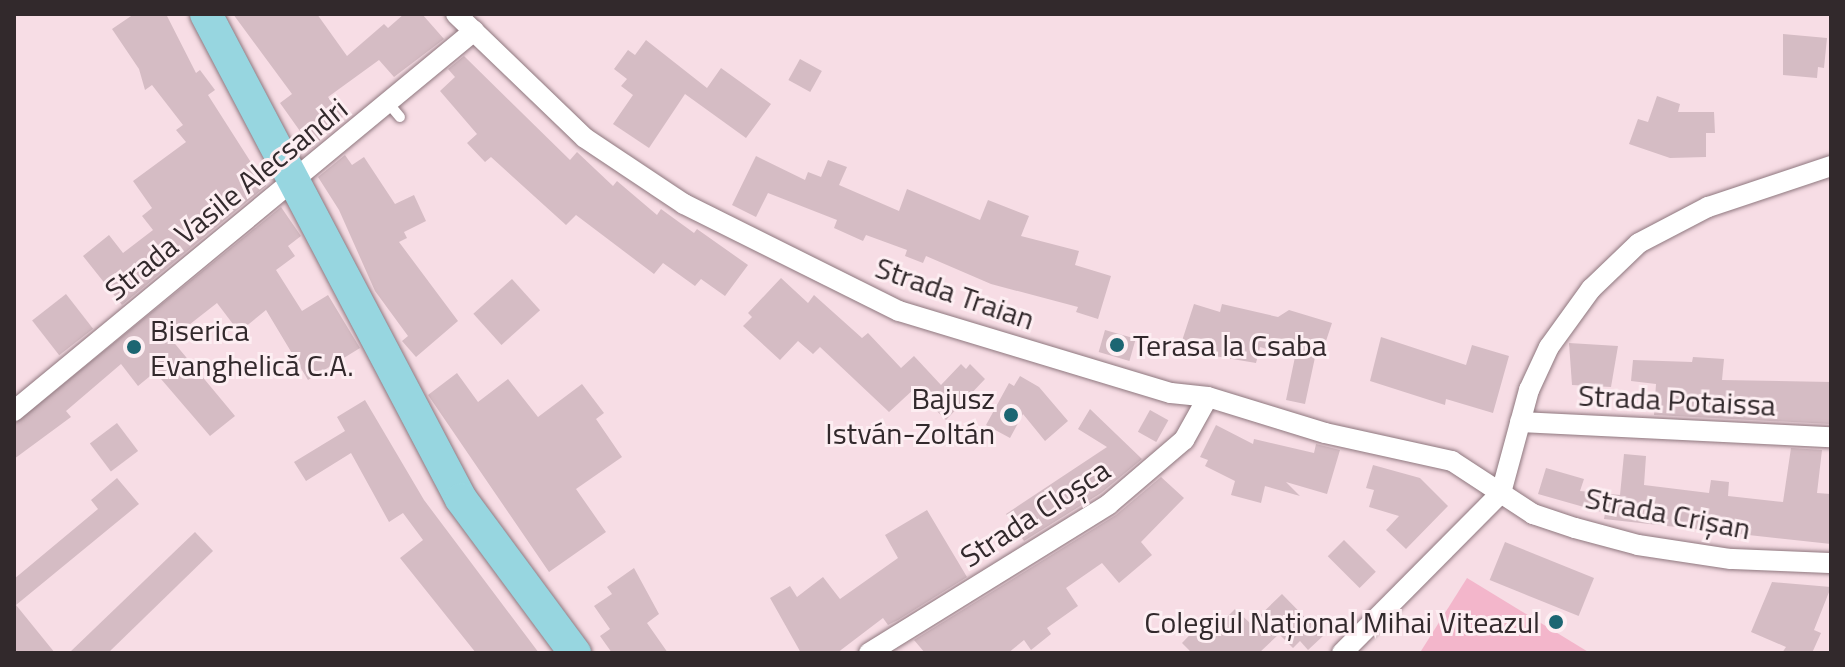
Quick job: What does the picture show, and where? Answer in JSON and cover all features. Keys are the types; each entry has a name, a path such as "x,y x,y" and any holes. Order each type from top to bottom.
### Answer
{"main road":[{"path":"206,14 461,499 575,653"}],"street":[{"name":"Strada Traian","path":"456,14 585,138 684,204 788,260 899,311 1171,393 1208,397 1325,433 1452,461 1501,493"},
{"name":"Strada Vasile Alecsandri","path":"14,411 294,185 394,111 474,31"},
{"path":"1342,653 1501,493 1520,422 1549,347 1591,289 1639,243 1708,207 1831,166"},
{"name":"Strada Cloșca","path":"869,653 1109,504 1184,440 1208,397"},
{"name":"Strada Potaissa","path":"1520,422 1831,437"},
{"name":"Strada Crișan","path":"1501,493 1533,514 1638,545 1731,559 1831,563"}],"shaded area":[{"path":"1467,578 1590,653 1421,651"}],"building":[{"path":"134,14 166,14 196,73 200,70 215,90 208,95 266,186 122,305 83,256 109,235 123,253 153,230 142,216 152,208 133,181 186,142 176,130 183,125 152,85 145,90 139,69 112,29"},
{"path":"233,14 317,14 347,56 384,24 388,28 404,14 422,14 444,39 394,77 379,60 328,97 343,117 312,148 280,103 292,94"},
{"path":"1783,34 1827,38 1824,68 1818,67 1817,78 1783,75"},
{"path":"646,40 707,88 721,68 771,104 746,138 685,94 649,148 613,124 633,95 621,86 627,79 614,69 628,50 635,55"},
{"path":"464,56 570,160 577,152 613,186 617,181 657,215 661,209 694,233 697,229 748,265 725,296 701,279 695,286 663,263 654,274 576,215 566,225 491,157 485,162 467,143 477,134 440,91 455,77 448,69"},
{"path":"800,59 822,71 810,92 788,80"},
{"path":"1657,96 1680,104 1678,112 1714,112 1715,133 1706,133 1706,157 1670,158 1629,144 1638,119 1648,122"},
{"path":"345,155 352,165 364,157 395,204 414,195 426,221 404,232 407,238 399,242 458,321 416,357 402,341 408,336 375,291 339,210 318,177"},
{"path":"756,156 805,180 808,172 821,177 828,160 847,167 839,185 899,211 907,189 980,220 988,200 1029,216 1021,236 1079,251 1075,265 1111,276 1098,319 1076,312 1078,307 991,284 926,256 923,263 905,256 907,250 866,235 863,241 834,228 837,220 768,193 756,217 732,205"},
{"path":"281,207 301,236 288,246 295,256 276,270 302,311 328,295 360,348 308,380 266,310 239,332 217,303 171,339 235,416 210,436 155,372 138,386 121,364 66,411 71,417 14,459 14,424"},
{"path":"781,278 808,303 814,295 862,338 868,333 901,368 914,356 941,385 961,364 966,369 970,364 985,379 946,420 914,389 889,412 820,347 813,354 798,341 780,360 743,326 752,317 748,313"},
{"path":"512,279 540,310 501,345 473,314"},
{"path":"66,294 93,329 59,355 32,320"},
{"path":"1194,304 1220,312 1222,304 1278,317 1289,310 1332,323 1323,350 1317,348 1305,404 1286,400 1295,357 1260,347 1256,363 1179,350"},
{"name":"Terasa la Csaba","path":"1105,330 1136,339 1129,361 1099,352"},
{"path":"1381,337 1466,365 1472,345 1509,356 1493,413 1446,399 1445,405 1370,381"},
{"path":"1569,343 1618,346 1611,387 1572,385"},
{"path":"1693,357 1724,359 1722,380 1831,382 1831,424 1654,415 1656,384 1631,381 1633,360 1692,362"},
{"path":"457,373 478,402 508,379 538,417 582,384 604,413 596,419 622,457 576,489 606,532 549,572 428,395"},
{"path":"1020,376 1039,387 1068,421 1045,441 1023,414 1010,438 986,425 1009,383 1014,386"},
{"path":"365,400 424,500 539,653 476,653 400,558 423,540 403,513 389,522 351,453 306,481 294,462 345,431 337,417"},
{"path":"1090,409 1142,459 1101,493 1024,541 1006,514 1107,447 1078,429"},
{"path":"1150,410 1168,420 1156,442 1138,432"},
{"path":"117,423 138,451 111,471 90,443"},
{"path":"1216,425 1253,444 1254,439 1314,453 1316,444 1340,450 1327,494 1286,482 1300,496 1265,486 1261,503 1231,495 1235,481 1205,466 1208,460 1200,457"},
{"path":"1791,448 1822,450 1817,493 1831,494 1831,544 1604,519 1605,513 1538,494 1546,468 1584,479 1580,491 1620,495 1624,454 1646,456 1644,485 1709,493 1711,480 1729,482 1728,496 1783,502"},
{"path":"1373,465 1420,478 1448,506 1406,549 1386,530 1399,516 1369,507 1374,490 1366,488"},
{"path":"1161,477 1184,498 1141,542 1152,555 1119,583 1102,563 1066,588 1078,606 1047,628 1051,634 1031,650 1024,640 1008,653 925,653 914,640 1116,515"},
{"path":"117,478 139,504 16,605 55,653 14,653 14,579 98,509 91,500"},
{"path":"927,510 967,577 888,625 883,618 837,653 801,653 770,598 790,586 797,597 823,577 840,599 898,558 885,535"},
{"path":"195,532 213,551 108,653 69,653"},
{"path":"1344,540 1376,572 1360,588 1328,556"},
{"path":"1505,542 1594,578 1579,616 1490,580"},
{"path":"634,568 659,614 647,623 668,653 612,653 600,636 610,629 594,606 612,594 607,587"},
{"path":"1772,582 1831,587 1814,630 1821,633 1812,653 1782,653 1786,647 1751,632"},
{"path":"1282,594 1323,636 1308,650 1300,641 1293,648 1279,634 1259,653 1192,653 1182,643 1204,620 1214,630 1235,609 1251,624"}],"place":[{"name":"Terasa la Csaba","path":"1117,345"},
{"name":"Biserica Evanghelică C.A.","path":"134,347"},
{"name":"Bajusz István-Zoltán","path":"1011,415"},
{"name":"Colegiul Național Mihai Viteazul","path":"1556,622"}]}
